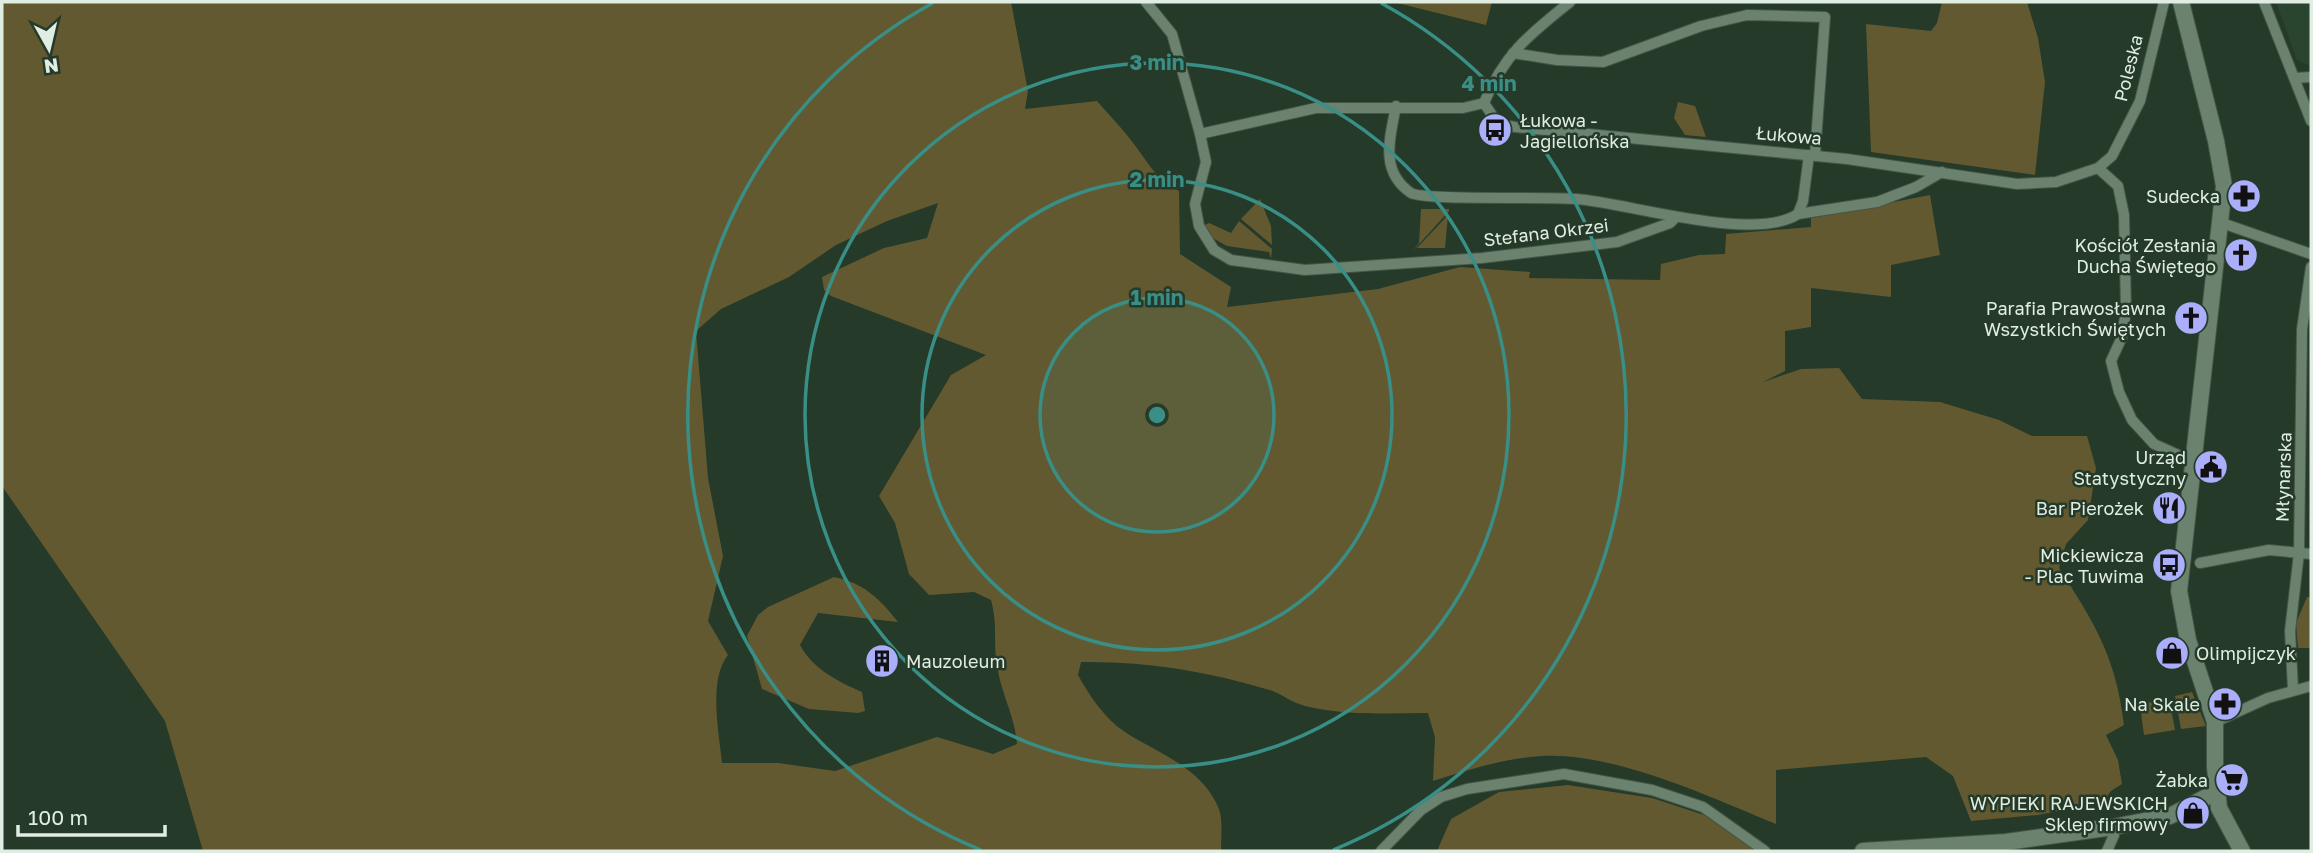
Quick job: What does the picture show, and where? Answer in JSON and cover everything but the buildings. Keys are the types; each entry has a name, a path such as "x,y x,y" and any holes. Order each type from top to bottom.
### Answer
{"street":[{"path":"1146,2 1172,34 1200,134 1316,108 1463,108 1484,103 1500,68 1513,52 1570,2"},
{"name":"Poleska","path":"2098,168 2112,156 2140,101 2164,2"},
{"path":"2181,2 2222,169 2222,223 2180,564 2179,591 2188,640 2215,722 2216,792 2220,810 2242,851"},
{"path":"2264,2 2268,19 2311,121"},
{"path":"1513,52 1557,61 1603,62 1701,26 1747,15 1825,17 1812,155 1804,201 1798,214"},
{"path":"2295,78 2311,77"},
{"name":"Łukowa","path":"1484,103 1499,124 1515,127 1812,155 2017,184 2056,182 2098,168"},
{"name":"Stefana Okrzei","path":"1396,106 1389,164 1396,179 1419,197 1578,199 1675,218"},
{"name":"Stefana Okrzei","path":"1200,134 1206,162 1195,204 1199,226 1206,241 1231,260 1305,270 1578,249 1617,242 1670,223 1675,218"},
{"path":"2098,168 2118,186 2124,215 2126,310 2122,337 2111,361 2119,392 2132,420 2154,444 2194,462"},
{"path":"1675,218 1752,223 1778,221 1798,214 1877,202 1916,187 1942,172"},
{"path":"2222,223 2311,254"},
{"name":"Młynarska","path":"2293,689 2290,631 2299,553 2302,329 2311,267"},
{"path":"2200,563 2255,552 2311,554"},
{"path":"2215,722 2293,689 2311,686"},
{"path":"1381,851 1421,810 1441,797 1467,789 1564,774 1652,790 1703,807 1765,851"},
{"path":"1863,851 2006,842 2113,827 2170,816 2216,792"},
{"path":"2107,851 2114,835 2113,827"}],"shaded area":[{"path":"2,2 1011,2 1028,91 1025,109 1097,101 1159,176 1179,191 1180,254 1231,287 1227,307 1378,289 1460,267 1530,272 1529,278 1660,280 1661,264 1699,255 1725,254 1726,234 1811,227 1811,218 1930,195 1940,255 1891,265 1891,297 1811,288 1811,327 1785,331 1785,371 1763,382 1801,369 1839,368 1862,399 1940,402 1999,420 2032,436 2087,436 2096,468 2088,520 2066,544 2059,568 2093,624 2116,680 2124,725 2106,735 2118,760 2122,784 2111,791 2103,802 2038,815 1971,821 1953,776 1926,757 1776,770 1776,824 1661,778 1600,761 1570,757 1514,759 1433,781 1435,737 1428,713 1366,713 1320,709 1300,705 1271,690 1198,672 1128,663 1081,662 1078,675 1104,714 1125,732 1178,763 1202,782 1219,809 1221,851 203,851 165,721 2,486","holes":["938,203 927,238 884,248 822,277 824,290 831,296 986,355 951,375 879,496 895,523 909,574 929,595 974,592 991,600 997,665 1017,744 993,754 937,737 835,771 778,763 722,763 716,707 718,678 728,655 708,621 723,556 708,478 696,331 721,309 789,277 836,245 887,221"]},
{"path":"1393,2 1492,2 1486,25"},
{"path":"1942,2 2027,2 2038,38 2045,82 2035,175 1871,152 1866,24 1931,31 1937,23"},
{"path":"2276,2 2311,2 2311,66 2297,60"},
{"path":"1678,102 1695,106 1706,137 1685,135 1674,118"},
{"path":"1260,199 1271,226 1272,245 1241,219"},
{"path":"1421,209 1449,211 1412,252 1419,243"},
{"path":"1448,215 1445,248 1417,248"},
{"path":"1239,221 1272,249 1271,259 1269,252 1227,246 1209,236 1203,226 1209,223 1231,233"},
{"path":"834,577 863,588 885,606 898,622 818,613 800,645 819,668 862,692 865,711 858,713 809,709 762,689 747,636 758,615 768,607"},
{"path":"2307,597 2311,597 2311,648 2298,648 2296,623"},
{"path":"2192,692 2206,726 2181,729 2175,696"},
{"path":"2169,698 2175,730 2144,735 2141,713 2147,703"},
{"path":"1568,785 1652,798 1704,815 1758,851 1437,851 1451,819 1499,792"}],"place":[{"name":"Łukowa - Jagiellońska","path":"1495,130"},
{"name":"Sudecka","path":"2244,196"},
{"name":"Kościół Zesłania Ducha Świętego","path":"2241,255"},
{"name":"Parafia Prawosławna Wszystkich Świętych","path":"2191,318"},
{"name":"Urząd Statystyczny","path":"2211,467"},
{"name":"Bar Pierożek","path":"2169,508"},
{"name":"Mickiewicza - Plac Tuwima","path":"2169,565"},
{"name":"Olimpijczyk","path":"2172,653"},
{"name":"Mauzoleum","path":"882,661"},
{"name":"Na Skale","path":"2225,704"},
{"name":"Żabka","path":"2232,780"},
{"name":"WYPIEKI RAJEWSKICH Sklep firmowy","path":"2193,813"}]}
